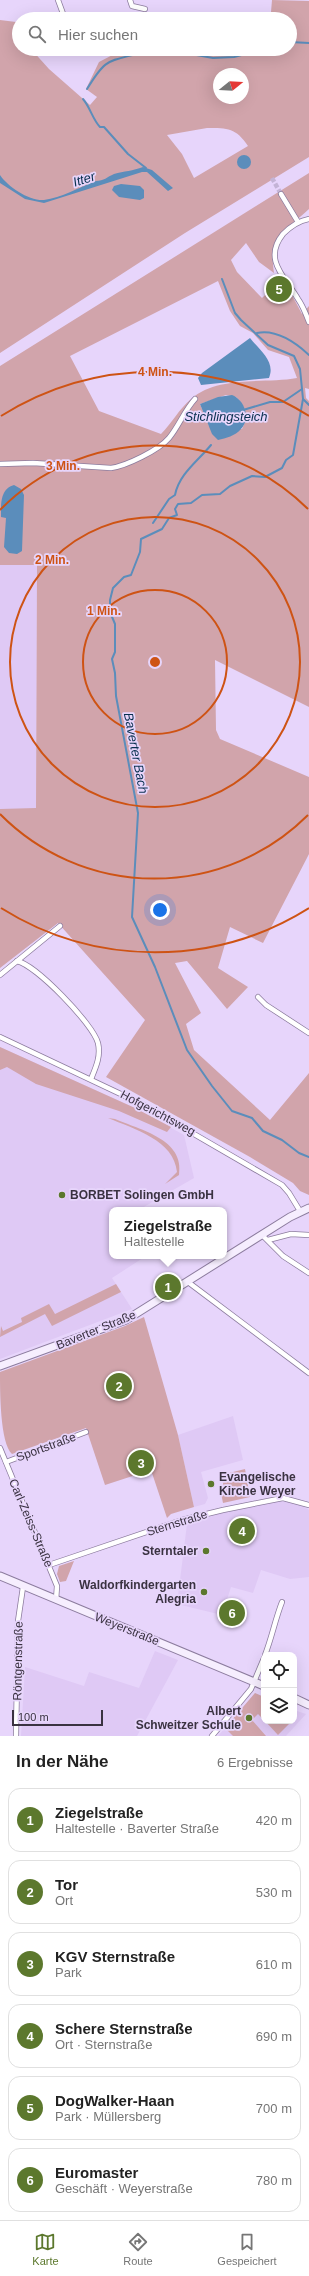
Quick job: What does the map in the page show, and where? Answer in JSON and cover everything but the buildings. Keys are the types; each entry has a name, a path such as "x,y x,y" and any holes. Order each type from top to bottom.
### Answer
{"main road":[{"name":"Baverter Straße","path":"227,1257 300,1212 309,1208"},
{"name":"Baverter Straße","path":"0,1366 126,1320 224,1259"},
{"name":"Weyerstraße","path":"0,1576 23,1587 261,1685"},
{"path":"297,1699 309,1705"}],"street":[{"path":"58,0 62,12"},
{"path":"130,0 132,6 145,9"},
{"path":"281,194 298,222"},
{"path":"309,219 298,222 289,228 280,238 275,259 282,277 299,300 309,322"},
{"path":"0,464 40,463 111,468 122,466 159,447 168,439 184,412 195,399"},
{"path":"0,975 60,926"},
{"path":"17,961 28,966 57,991 92,1031 98,1043 99,1055 91,1079"},
{"path":"258,997 266,1005 309,1033"},
{"name":"Hofgerichtsweg","path":"0,1037 91,1079 179,1123 278,1182 290,1193 300,1212"},
{"path":"268,1240 291,1234 309,1235"},
{"path":"262,1235 283,1256 309,1274"},
{"path":"188,1282 309,1373"},
{"name":"Sportstraße","path":"6,1462 86,1432"},
{"name":"Carl-Zeiss-Straße","path":"0,1448 58,1589 56,1600"},
{"name":"Sternstraße","path":"48,1565 182,1520 218,1511 279,1498 293,1499 309,1505"},
{"name":"Röntgenstraße","path":"16,1736 18,1621 23,1587"},
{"path":"266,1652 274,1632 274,1622 282,1602"},
{"path":"212,1736 255,1682 261,1665"}],"shaded area":[{"path":"272,0 309,1 309,157 185,233 0,353 0,20 12,22 12,56 37,56 49,69 90,105 97,97 86,89 99,62 111,56 297,56 297,12 271,12","holes":["207,128 226,129 235,132 248,146 194,178 182,154 167,135"]},
{"path":"309,173 309,209 285,229 276,241 273,249 274,273 259,262 246,243 231,260 237,272 262,298 280,281 293,297 302,314 309,306 309,389 305,388 306,398 309,401 309,707 215,660 216,730 220,739 309,777 309,854 263,943 230,927 218,968 248,987 227,1009 187,961 175,963 201,1013 186,1024 194,1050 270,1120 309,1073 309,1195 300,1191 293,1183 250,1157 106,1077 145,1020 58,923 0,968 0,809 36,808 37,565 0,565 0,366","holes":["218,281 230,311 240,326 253,333 268,350 289,357 297,378 228,383 214,386 202,391 191,399 161,434 99,411 70,356","226,395 236,397 244,408 245,420 242,429 211,428 209,426 200,404"]},
{"path":"0,565 37,565 36,809 0,809"},
{"path":"0,1047 135,1108 184,1135 194,1178 144,1207 109,1207 109,1259 141,1259 112,1278 132,1309 0,1359"},
{"path":"0,1047 135,1108 171,1127 167,1132 119,1111 36,1084 7,1067 0,1070"},
{"path":"108,1118 115,1119 148,1132 168,1144 175,1153 179,1163 179,1175 165,1184 177,1172 174,1161 169,1152 151,1137"},
{"path":"116,1284 121,1292 52,1326 45,1314 0,1337 1,1326 3,1331 22,1322 21,1318 49,1304 55,1314"},
{"path":"144,1317 178,1435 194,1507 171,1514 167,1518 151,1470 105,1485 86,1428 12,1454 8,1448 3,1428 0,1372 125,1326"},
{"path":"233,1416 243,1460 201,1472 208,1498 205,1504 194,1507 178,1435"},
{"path":"245,1469 250,1497 223,1503 221,1493 224,1487 221,1475"},
{"path":"278,1501 300,1504 309,1510 309,1577 290,1579 261,1570 253,1593 231,1587 222,1615 177,1604 187,1524 222,1513"},
{"path":"74,1561 66,1581 60,1582 57,1574 59,1566"},
{"path":"155,1651 178,1660 137,1736 21,1736 25,1667 84,1686 89,1672 139,1688"},
{"name":"Albert Schweitzer Schule","path":"255,1693 261,1696 261,1724 297,1724 286,1736 218,1736"},
{"path":"255,1693 261,1696 261,1717 258,1714 252,1720 266,1736 233,1736 225,1728"},
{"name":"Albert Schweitzer Schule","path":"297,1711 306,1714 297,1724"},
{"path":"268,1724 289,1724 278,1735"}],"water":[{"path":"241,155 247,155 251,159 251,165 247,169 241,169 237,165 237,159"},
{"path":"143,167 152,170 173,188 168,191 147,172 142,172 44,203 25,199 0,183 0,175 8,184 26,196 38,200 44,200 64,195 96,181 103,180 114,174"},
{"path":"121,184 140,186 144,190 144,198 140,200 119,197 112,190 114,186"},
{"path":"250,338 266,356 271,372 269,378 201,385 198,378 202,373"},
{"name":"Stichlingsteich","path":"232,395 237,397 243,405 246,420 241,429 236,433 218,440 212,434 200,404 218,397"},
{"path":"14,485 21,489 24,495 22,551 17,554 9,553 4,547 6,518 1,517 1,502 4,493 9,487"}],"waterway":[{"path":"297,42 309,43"},
{"path":"87,89 103,66 114,60 128,56"},
{"path":"202,56 213,58 238,56"},
{"path":"83,99 100,127 104,127 128,154 146,168"},
{"name":"Itter","path":"222,279 235,313 241,320 268,345 294,356 300,369 303,399 309,405"},
{"path":"257,333 264,332 279,335 292,341 309,355"},
{"path":"243,410 270,402 283,402 302,389"},
{"name":"Baverter Bach","path":"303,399 293,455 286,460 282,468 265,477 252,476 230,486 220,494 202,495 191,503 178,504 175,509 177,515 169,518 162,529 141,539 140,552 131,575 124,577 113,588 110,600 110,612 115,624 115,652 112,659 115,673 116,696 138,813 132,917 155,967 187,1050 212,1086 232,1111 252,1118 263,1131 282,1140 299,1153 309,1157"},
{"path":"153,523 169,499 175,495 177,487 185,474 211,445"}],"tunnel":[{"path":"272,178 281,194"}],"place":[{"name":"DogWalker-Haan","path":"279,289"},
{"name":"BORBET Solingen GmbH","path":"62,1195"},
{"name":"Ziegelstraße","path":"168,1287"},
{"name":"Tor","path":"119,1386"},
{"name":"KGV Sternstraße","path":"141,1463"},
{"name":"Evangelische Kirche Weyer","path":"211,1484"},
{"name":"Schere Sternstraße","path":"242,1531"},
{"name":"Sterntaler","path":"206,1551"},
{"name":"Waldorfkindergarten Alegria","path":"204,1592"},
{"name":"Euromaster","path":"232,1613"},
{"name":"Albert Schweitzer Schule","path":"249,1718"}]}
